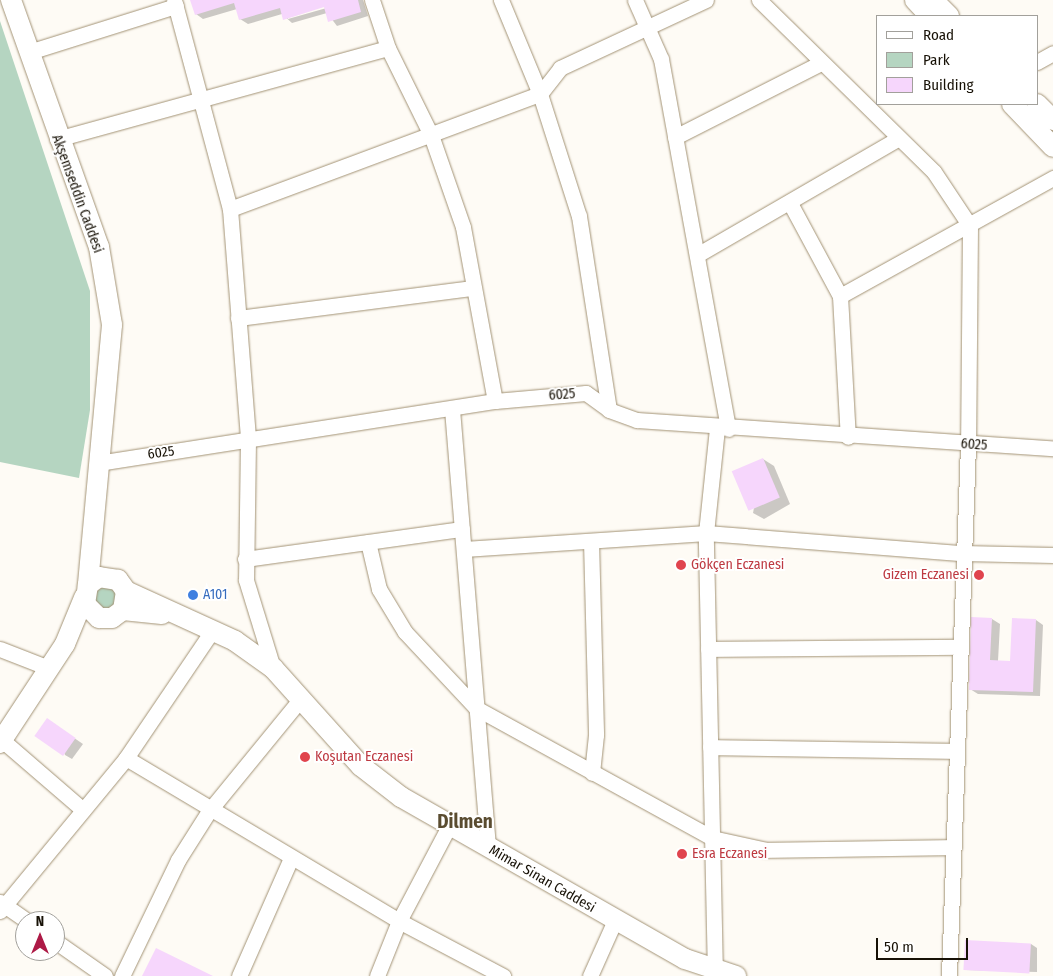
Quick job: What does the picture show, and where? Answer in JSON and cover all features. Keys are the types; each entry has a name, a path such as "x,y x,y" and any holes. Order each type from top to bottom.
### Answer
{"street":[{"name":"Akşemseddin Caddesi","path":"11,0 57,139 99,248 112,325 98,463 94,543 86,591 65,644"},
{"path":"372,0 388,48 431,135 463,227 495,401"},
{"path":"501,0 540,94 578,216 609,410"},
{"path":"635,0 650,26 661,58 697,255 723,428 706,533 715,974"},
{"path":"230,209 540,94 560,68 706,0"},
{"path":"759,0 897,139 934,172 970,226 968,445 957,647 949,976"},
{"path":"915,0 939,8"},
{"path":"29,52 175,3 204,99 230,209 248,440 246,580 273,668"},
{"path":"57,139 388,48"},
{"path":"1038,62 1053,54"},
{"path":"675,137 821,63"},
{"path":"1013,105 1053,147"},
{"path":"1038,105 1053,120"},
{"path":"697,255 790,203 897,139"},
{"path":"840,296 970,226 1053,178"},
{"path":"790,203 840,296 848,437"},
{"path":"238,318 473,288"},
{"name":"6025","path":"98,463 495,401 586,393 609,410 637,420 848,437 968,445 1053,448"},
{"path":"452,409 488,848"},
{"path":"245,559 462,529"},
{"path":"464,549 706,533 962,553 1053,555"},
{"path":"591,541 592,773"},
{"path":"368,542 380,588 405,632 476,708 712,838 766,850 952,846"},
{"path":"94,543 120,593 112,618 99,618 88,610 86,591 99,577 120,593"},
{"name":"Mimar Sinan Caddesi","path":"120,593 236,642 273,668 298,701 361,766 449,826 715,974 736,976"},
{"path":"83,810 1,741 65,644 99,618"},
{"path":"15,914 1,906 126,758 212,632"},
{"path":"708,649 957,647"},
{"path":"0,649 49,668"},
{"path":"122,976 178,860 209,811 298,701"},
{"path":"710,747 954,751"},
{"path":"126,758 209,811 399,921 488,972 503,976"},
{"path":"377,976 399,921 449,826"},
{"path":"239,976 291,858"},
{"path":"590,976 615,920"},
{"path":"65,948 106,976"}],"green space":[{"path":"0,21 90,291 90,410 79,478 0,462"},
{"path":"106,587 114,590 117,598 114,606 106,609 98,606 95,598 98,590"}],"building":[{"path":"190,0 358,0 361,12 328,22 324,7 283,20 280,8 239,20 234,3 195,15"},
{"path":"763,458 780,498 749,511 732,471"},
{"path":"971,617 992,618 990,660 1010,661 1012,618 1036,619 1033,692 969,690"},
{"path":"47,718 76,738 63,756 34,736"},
{"path":"965,940 1031,943 1029,973 963,970"},
{"path":"156,948 213,976 142,976"}],"place":[{"name":"Gökçen Eczanesi","path":"681,565"},
{"name":"Gizem Eczanesi","path":"979,575"},
{"name":"A101","path":"193,595"},
{"name":"Koşutan Eczanesi","path":"305,757"},
{"name":"Esra Eczanesi","path":"682,854"}],"district":[{"name":"Dilmen","path":"465,822"}]}
